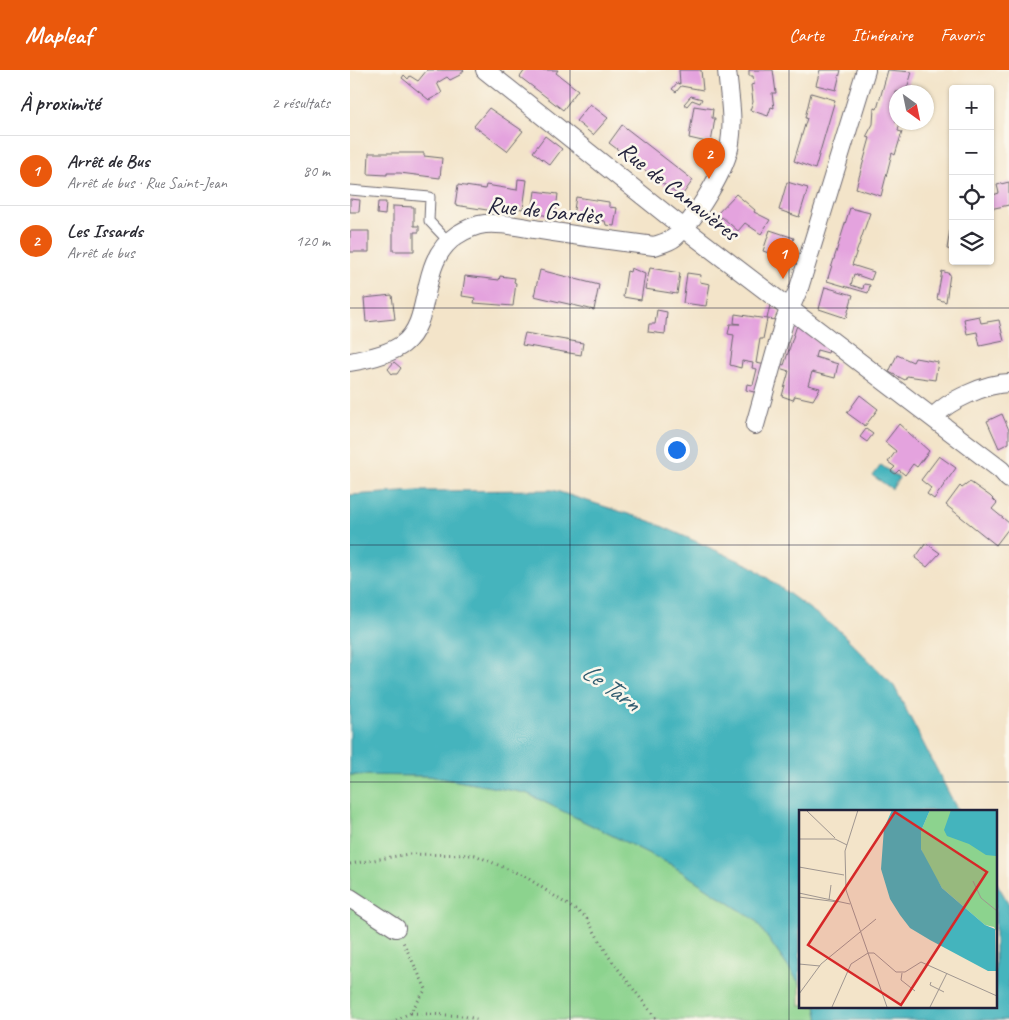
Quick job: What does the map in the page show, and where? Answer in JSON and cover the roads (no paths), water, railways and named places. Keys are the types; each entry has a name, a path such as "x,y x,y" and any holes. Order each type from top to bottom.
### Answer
{"street":[{"name":"Rue de Canavières","path":"485,70 684,227 934,417 1001,470 1009,479"},
{"name":"Rue de Gardès","path":"350,362 388,352 404,343 418,325 430,273 438,252 448,240 464,230 485,224 654,246 673,239 684,227 723,169 730,143 731,115 727,70"},
{"path":"755,425 790,307 799,288 866,70"},
{"path":"934,417 940,410 952,402 1006,379"},
{"path":"350,898 396,928"}],"lane":[{"path":"350,190 430,197 429,221 448,240"}],"water":[{"path":"881,465 899,478 892,489 873,476"},
{"name":"Le Tarn","path":"553,490 650,521 751,566 840,631 894,686 957,810 799,810 799,983 755,920 670,864 526,793 429,776 350,775 350,495 418,491"},
{"path":"996,882 1009,904 1009,1020 819,1020 816,1008 996,1008"}],"place":[{"name":"Les Issards","path":"709,179"},
{"name":"Arrêt de Bus","path":"783,279"}]}
